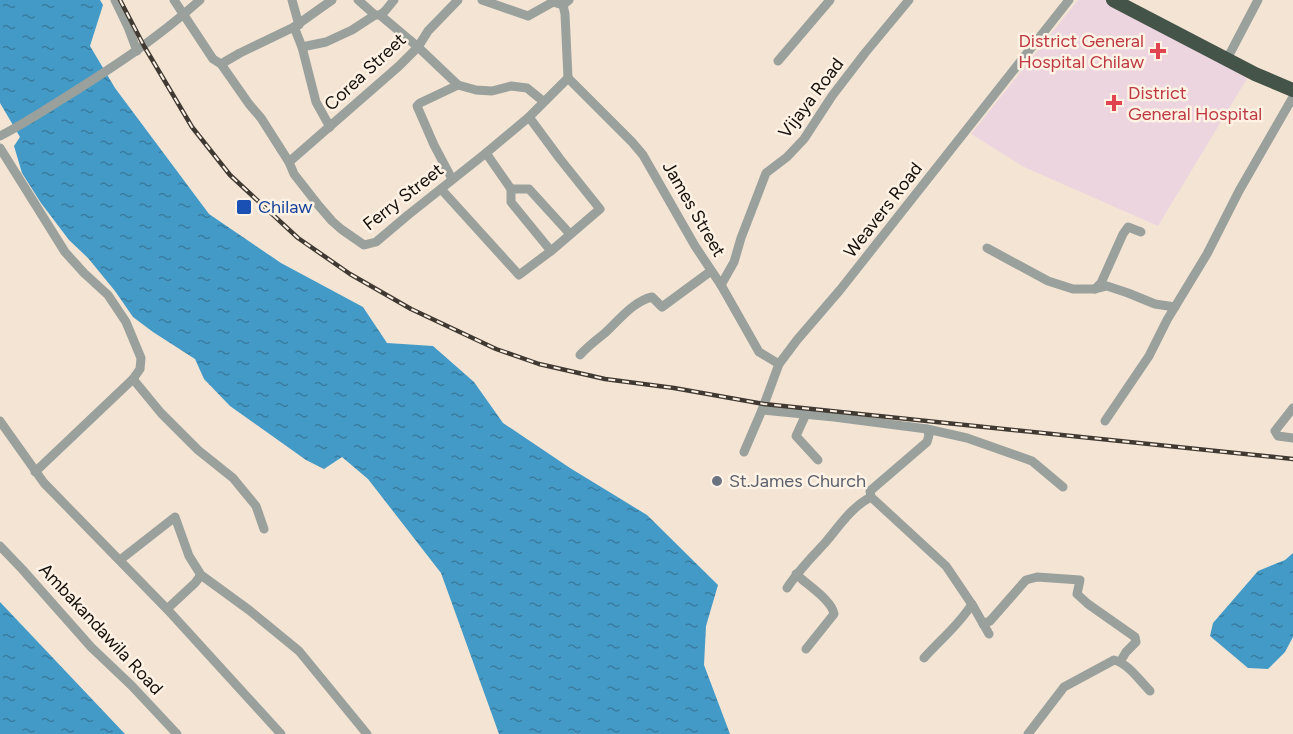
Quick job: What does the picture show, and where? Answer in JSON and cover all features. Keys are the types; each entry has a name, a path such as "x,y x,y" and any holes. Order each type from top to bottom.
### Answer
{"highway":[{"path":"1113,0 1293,90"}],"street":[{"path":"115,0 137,51"},
{"name":"Ferry Street","path":"174,0 213,59 221,64 261,118 294,174 332,221 364,245 376,242 486,153 529,117 568,78"},
{"path":"0,136 112,68 137,51 200,0"},
{"path":"292,0 296,26 316,102 330,127"},
{"path":"221,64 296,26 332,0"},
{"path":"357,0 418,47 458,85 492,91 511,86 527,88 543,101"},
{"path":"302,47 326,42 352,30 385,11 394,0"},
{"name":"Corea Street","path":"289,162 399,66 458,0"},
{"path":"482,0 528,16 553,2 566,3 568,78"},
{"path":"778,61 830,0"},
{"name":"Vijaya Road","path":"721,285 734,262 766,173 787,157 804,139 832,96 909,0"},
{"name":"Weavers Road","path":"744,452 779,364 1069,0"},
{"path":"1227,59 1258,0"},
{"name":"James Street","path":"568,78 633,141 652,169 759,352 779,364"},
{"path":"452,179 417,106 458,85"},
{"path":"1105,421 1149,356 1167,320 1207,254 1239,190 1293,97"},
{"path":"441,189 519,275 551,251 600,209 529,117"},
{"path":"0,148 65,252 108,295 126,322 141,358 140,369 132,379 35,472"},
{"path":"486,153 511,189 511,202 551,251"},
{"path":"511,189 529,189 570,234"},
{"path":"1095,289 1101,283 1128,227 1141,232"},
{"path":"987,248 1048,281 1073,289 1095,289 1107,286 1155,304 1175,307"},
{"path":"580,355 639,302 652,297 662,307 711,271"},
{"path":"132,379 161,413 198,450 233,478 256,506 264,529"},
{"path":"1293,408 1275,431 1278,436 1293,438"},
{"path":"762,410 927,429 967,438 1032,461 1063,487"},
{"path":"806,414 796,436 818,460"},
{"path":"0,422 44,483 167,609 281,734"},
{"path":"927,429 929,435 927,442 870,491 870,497 946,566 989,634"},
{"path":"787,588 796,574 862,501 870,497"},
{"path":"120,560 175,517 189,556 201,575 299,651 367,734"},
{"name":"Ambakandawila Road","path":"0,546 91,647 177,734"},
{"path":"796,574 826,599 833,608 834,614 806,649"},
{"path":"167,609 201,575"},
{"path":"983,624 990,621 1026,580 1037,577 1080,579 1077,594 1135,637 1136,642 1120,662"},
{"path":"924,658 958,624 972,604"},
{"path":"1029,734 1064,687 1114,660 1130,669 1150,691"}],"shaded area":[{"name":"District General Hospital","path":"1078,0 1114,0 1251,72 1158,226 1024,167 971,134"}],"water":[{"path":"0,0 100,0 103,5 90,46 115,88 209,214 281,263 363,307 387,343 433,346 474,382 503,423 570,468 647,515 718,585 706,626 704,665 730,734 499,734 441,573 368,479 342,457 324,469 306,460 230,406 204,379 195,359 133,317 115,291 88,258 69,240 41,203 22,173 14,146 20,137 0,103"},
{"path":"1293,553 1293,637 1285,652 1268,669 1248,668 1210,636 1213,623 1258,571 1285,560"},
{"path":"0,602 125,734 0,734"}],"railway":[{"path":"120,0 144,46 192,127 230,175 298,238 350,274 411,309 496,349 539,364 605,379 674,388 764,404 1293,459"}],"place":[{"name":"District General Hospital Chilaw","path":"1158,51"},
{"name":"District General Hospital","path":"1114,103"},
{"name":"Chilaw","path":"244,207"},
{"name":"St.James Church","path":"717,481"}]}
